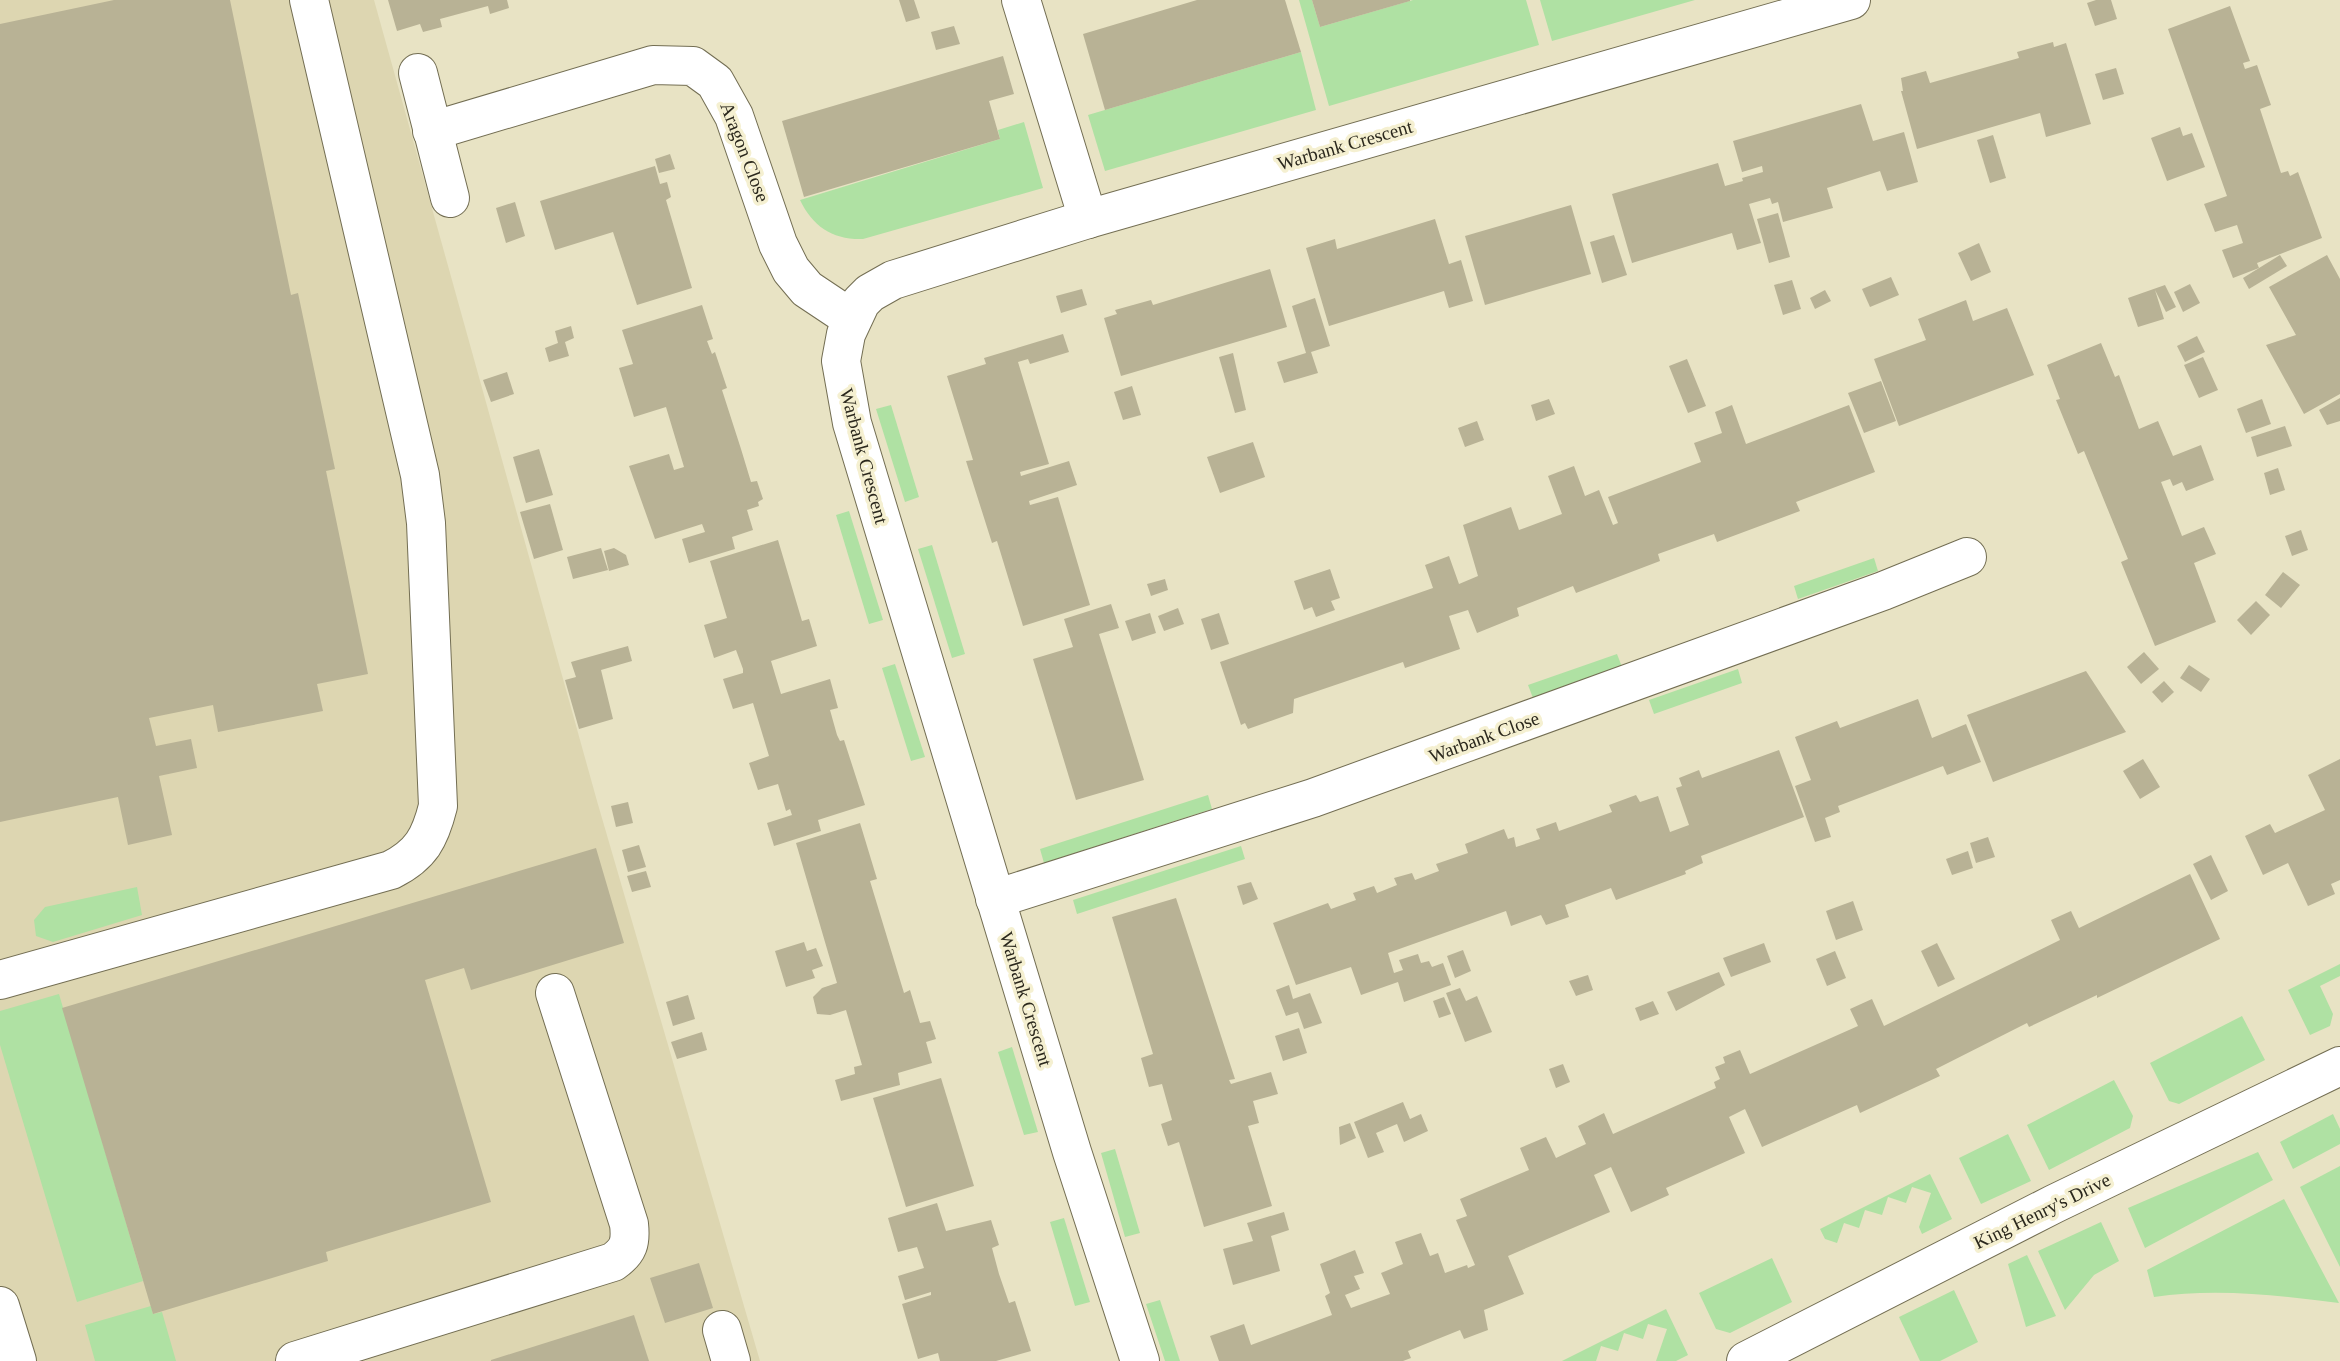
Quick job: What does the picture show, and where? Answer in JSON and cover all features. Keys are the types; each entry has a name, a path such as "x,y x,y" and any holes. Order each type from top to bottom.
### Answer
{"street":[{"path":"0,980 391,870 410,861 424,847 432,826 438,806 426,523 420,475 309,0"},
{"path":"1021,0 1088,219"},
{"name":"Warbank Crescent","path":"1140,1361 995,899 847,403 841,361 852,319 870,293 893,280 1088,219 1851,0"},
{"name":"Aragon Close","path":"432,131 653,65 693,66 715,82 734,116 778,244 791,270 807,289 852,319"},
{"path":"418,73 450,198"},
{"name":"Warbank Close","path":"995,899 1340,789 1858,601 1967,557"},
{"path":"295,1361 613,1262 625,1254 631,1241 629,1224 555,993"},
{"name":"King Henry's Drive","path":"1746,1361 2054,1204 2340,1066"},
{"path":"0,1306 17,1361"}],"shaded area":[{"path":"0,0 374,0 597,801 760,1361 0,1361"}],"green space":[{"path":"1299,0 1312,0 1320,27 1413,0 1526,0 1539,45 1329,106"},
{"path":"1540,0 1695,0 1552,41"},
{"path":"1301,52 1316,110 1105,171 1088,115"},
{"path":"1024,122 1043,188 863,239 842,237 825,230 811,218 800,200 1000,139 998,130"},
{"path":"891,405 919,497 905,502 876,409"},
{"path":"849,511 883,620 869,624 836,515"},
{"path":"932,545 965,654 952,658 918,549"},
{"path":"1874,558 1878,571 1798,599 1794,586"},
{"path":"1617,654 1622,667 1533,698 1528,685"},
{"path":"895,664 925,757 911,761 882,668"},
{"path":"1738,669 1742,683 1654,714 1649,700"},
{"path":"1208,795 1212,809 1044,863 1040,849"},
{"path":"1241,846 1245,859 1077,914 1073,900"},
{"path":"137,887 142,915 53,942 36,936 34,920 45,907"},
{"path":"2340,964 2340,976 2320,986 2333,1014 2330,1026 2310,1035 2288,990"},
{"path":"59,994 143,1281 77,1302 0,1045 0,1011"},
{"path":"2242,1016 2265,1060 2179,1104 2169,1101 2150,1063"},
{"path":"1012,1047 1038,1132 1024,1135 998,1052"},
{"path":"2114,1080 2133,1116 2130,1128 2049,1170 2027,1125"},
{"path":"2333,1114 2340,1129 2340,1144 2293,1169 2280,1142"},
{"path":"2008,1134 2031,1181 1981,1204 1959,1158"},
{"path":"1115,1149 1140,1233 1125,1237 1101,1153"},
{"path":"2258,1152 2273,1180 2145,1248 2128,1208"},
{"path":"2340,1166 2340,1267 2300,1187"},
{"path":"1930,1174 1952,1219 1922,1234 1919,1227 1931,1193 1912,1187 1906,1203 1888,1197 1882,1215 1865,1210 1859,1228 1844,1223 1837,1243 1825,1239 1820,1229"},
{"path":"2284,1199 2339,1303 2223,1293 2154,1297 2147,1270"},
{"path":"1064,1218 1090,1302 1075,1306 1050,1222"},
{"path":"2101,1222 2119,1261 2094,1275 2065,1310 2038,1251"},
{"path":"2027,1255 2056,1316 2026,1327 2008,1264"},
{"path":"1772,1258 1792,1302 1730,1333 1716,1329 1699,1293"},
{"path":"1954,1290 1978,1342 1940,1361 1920,1361 1899,1317"},
{"path":"1160,1300 1180,1361 1165,1361 1146,1304"},
{"path":"151,1306 153,1314 162,1312 176,1361 95,1361 85,1325"},
{"path":"1666,1309 1688,1355 1676,1361 1656,1361 1667,1329 1648,1324 1643,1339 1624,1333 1618,1351 1601,1346 1596,1361 1562,1361"}],"building":[{"path":"114,0 230,0 291,295 298,293 335,469 326,471 368,674 317,684 323,711 218,732 213,705 149,718 156,746 191,739 197,768 159,776 172,835 128,845 118,797 0,822 0,24"},
{"path":"388,0 507,0 509,8 490,14 488,6 440,19 442,27 423,32 420,24 397,31"},
{"path":"899,0 914,0 920,18 906,22"},
{"path":"1197,0 1285,0 1301,52 1105,110 1083,34"},
{"path":"1312,0 1410,0 1410,1 1320,27"},
{"path":"2111,0 2117,19 2095,26 2087,3"},
{"path":"2230,6 2250,61 2243,63 2245,69 2257,65 2271,105 2260,109 2281,173 2288,171 2290,176 2298,172 2322,238 2257,263 2259,268 2233,278 2222,250 2243,243 2237,225 2215,232 2204,204 2227,196 2168,29"},
{"path":"954,26 960,44 936,50 931,32"},
{"path":"2053,42 2054,47 2066,43 2091,124 2046,137 2040,113 1917,149 1901,91 1901,78 1926,71 1930,83 2019,58 2017,52"},
{"path":"1003,56 1014,94 989,101 1000,139 804,197 782,121"},
{"path":"2116,68 2124,94 2103,100 2095,74"},
{"path":"1861,104 1873,141 1904,132 1918,182 1887,191 1880,171 1827,188 1833,208 1783,222 1778,202 1772,204 1770,198 1749,204 1761,243 1737,250 1732,233 1632,263 1612,194 1718,163 1725,186 1743,181 1742,178 1763,172 1762,166 1742,172 1733,141"},
{"path":"2180,127 2183,136 2192,133 2205,167 2167,181 2151,138"},
{"path":"1993,135 2006,178 1990,183 1977,140"},
{"path":"670,154 675,169 659,173 655,159"},
{"path":"655,166 660,184 667,182 671,197 666,200 692,288 637,305 613,232 555,250 540,201"},
{"path":"515,202 525,236 506,243 496,208"},
{"path":"1571,205 1591,274 1485,305 1465,236"},
{"path":"1778,213 1790,257 1769,263 1757,219"},
{"path":"1435,219 1449,264 1461,260 1473,301 1449,308 1444,291 1329,326 1306,248 1335,239 1337,249"},
{"path":"1614,235 1627,275 1602,283 1590,242"},
{"path":"1979,243 1991,272 1971,281 1958,253"},
{"path":"2280,255 2287,266 2249,289 2243,278"},
{"path":"2327,255 2340,279 2340,394 2304,414 2266,345 2296,335 2269,287"},
{"path":"1270,269 1287,327 1121,376 1104,318 1117,314 1115,310 1151,300 1153,305"},
{"path":"1891,277 1899,295 1870,307 1862,289"},
{"path":"1792,280 1801,309 1783,315 1774,285"},
{"path":"2190,284 2200,303 2183,312 2174,292"},
{"path":"2165,285 2176,307 2166,312 2155,290 2164,319 2138,327 2128,298"},
{"path":"1082,289 1087,305 1061,313 1056,296"},
{"path":"1825,290 1831,301 1815,309 1810,298"},
{"path":"1315,298 1330,346 1311,352 1318,373 1284,383 1277,362 1306,353 1292,306"},
{"path":"1966,300 1973,321 2007,308 2034,375 1899,426 1874,359 1926,340 1918,319"},
{"path":"702,305 713,339 707,341 712,354 715,352 727,388 722,390 751,482 757,481 763,499 758,502 759,506 747,510 753,530 732,537 735,549 689,563 682,539 705,532 702,524 655,539 629,466 669,454 674,470 684,467 666,407 634,417 619,368 633,364 622,330"},
{"path":"571,326 574,338 565,342 569,356 549,362 545,348 558,343 555,331"},
{"path":"1063,334 1069,352 1030,364 1028,359 1018,362 1049,464 1020,472 1021,476 1069,461 1077,485 1029,501 1030,505 1058,497 1090,605 1023,626 997,541 992,543 966,461 973,460 947,376 986,364 984,358"},
{"path":"2197,336 2205,352 2185,362 2177,346"},
{"path":"2101,343 2115,377 2119,375 2139,429 2158,421 2173,456 2201,445 2214,480 2186,491 2182,482 2173,486 2170,479 2161,482 2182,536 2204,527 2216,554 2194,563 2216,622 2155,646 2121,562 2128,559 2084,451 2078,454 2056,400 2060,399 2047,365"},
{"path":"1233,353 1246,410 1235,413 1219,357"},
{"path":"2203,357 2218,390 2199,398 2184,365"},
{"path":"1687,359 1706,406 1688,413 1669,366"},
{"path":"507,372 514,394 491,402 483,380"},
{"path":"1881,381 1896,421 1864,433 1848,393"},
{"path":"1132,386 1141,415 1123,420 1114,392"},
{"path":"2340,398 2340,421 2327,425 2319,410"},
{"path":"1549,399 1555,414 1536,421 1531,405"},
{"path":"2262,399 2271,424 2246,433 2237,409"},
{"path":"1732,405 1746,444 1849,405 1875,472 1796,502 1800,511 1717,542 1714,534 1658,554 1660,561 1576,593 1573,586 1517,608 1519,616 1477,633 1468,610 1449,616 1460,649 1405,668 1403,662 1294,699 1293,713 1248,729 1245,723 1241,725 1220,662 1433,588 1425,565 1449,556 1459,584 1478,576 1463,525 1511,507 1519,530 1562,514 1548,476 1574,466 1585,496 1599,490 1613,525 1618,523 1608,497 1701,462 1694,443 1722,433 1715,412"},
{"path":"1477,421 1484,440 1465,447 1458,428"},
{"path":"2285,426 2292,446 2257,457 2251,437"},
{"path":"1253,442 1265,477 1220,493 1207,457"},
{"path":"539,449 553,495 526,503 513,457"},
{"path":"2278,468 2285,490 2270,495 2264,473"},
{"path":"550,504 563,550 534,559 520,512"},
{"path":"2301,530 2308,550 2292,556 2285,536"},
{"path":"778,540 802,621 809,619 817,646 771,661 781,694 830,679 838,708 830,710 837,735 840,741 844,740 865,805 818,820 821,831 774,846 767,823 792,815 790,809 786,811 778,784 758,790 749,763 769,756 753,703 733,709 723,679 743,673 743,669 736,650 714,658 704,625 727,618 710,561"},
{"path":"601,548 608,570 573,579 567,557"},
{"path":"614,548 626,555 629,565 609,571 604,551"},
{"path":"1330,569 1340,598 1331,601 1335,610 1316,617 1312,607 1304,610 1294,581"},
{"path":"2283,572 2300,585 2281,608 2265,595"},
{"path":"1165,579 1168,590 1151,596 1147,584"},
{"path":"2256,601 2270,615 2251,635 2237,620"},
{"path":"1111,604 1119,628 1099,634 1144,780 1076,800 1033,659 1073,647 1064,619"},
{"path":"1178,608 1184,624 1164,631 1158,616"},
{"path":"1150,613 1156,633 1132,641 1125,621"},
{"path":"1219,613 1229,644 1211,650 1201,619"},
{"path":"628,646 632,661 601,670 613,719 579,729 565,680 576,677 571,662"},
{"path":"2144,652 2159,669 2141,684 2127,667"},
{"path":"2189,665 2210,679 2201,692 2180,678"},
{"path":"2086,671 2126,732 1993,782 1967,715"},
{"path":"2164,681 2174,692 2162,703 2152,692"},
{"path":"1918,699 1932,738 1966,724 1981,762 1947,775 1943,766 1838,806 1840,812 1825,818 1831,837 1815,842 1795,786 1811,780 1795,737 1837,721 1840,728"},
{"path":"1779,750 1804,817 1701,856 1703,863 1685,871 1686,874 1616,900 1611,888 1565,905 1569,917 1546,925 1541,915 1511,926 1506,911 1388,953 1394,973 1403,970 1399,960 1418,954 1421,963 1429,961 1432,967 1443,963 1451,985 1404,1002 1398,982 1361,995 1351,967 1296,985 1273,923 1328,903 1331,909 1356,900 1353,893 1374,886 1377,893 1397,885 1394,878 1412,873 1415,880 1439,871 1436,864 1468,853 1465,844 1504,829 1508,839 1514,837 1516,847 1540,839 1536,829 1556,822 1559,831 1612,812 1609,805 1636,795 1640,802 1658,796 1670,832 1689,825 1676,788 1682,786 1679,778 1699,770 1702,778"},
{"path":"2143,759 2160,787 2140,799 2123,771"},
{"path":"2340,759 2340,880 2331,884 2335,894 2308,906 2288,863 2263,875 2245,836 2270,824 2275,833 2325,810 2308,775"},
{"path":"628,802 633,823 616,827 611,806"},
{"path":"860,823 877,879 870,881 904,993 910,990 920,1023 930,1021 936,1039 926,1042 932,1063 898,1073 900,1085 841,1101 835,1080 855,1074 854,1067 862,1065 846,1010 830,1015 817,1014 813,997 822,988 837,983 796,843"},
{"path":"1988,837 1995,857 1976,863 1970,843"},
{"path":"639,845 646,867 628,872 622,850"},
{"path":"596,848 624,943 471,990 464,968 425,980 491,1202 326,1252 328,1261 153,1314 62,1008"},
{"path":"1968,851 1973,868 1952,875 1946,859"},
{"path":"2211,855 2228,891 2211,900 2193,864"},
{"path":"646,871 651,887 632,892 627,876"},
{"path":"2190,874 2220,939 2097,998 2097,995 2029,1027 2027,1023 1936,1069 1940,1076 1860,1113 1857,1105 1762,1147 1745,1109 1729,1117 1745,1153 1666,1188 1669,1195 1631,1212 1611,1167 1594,1175 1610,1212 1508,1256 1524,1294 1484,1310 1488,1330 1464,1339 1460,1330 1408,1351 1411,1358 1403,1361 1219,1361 1210,1336 1244,1324 1251,1345 1332,1315 1325,1296 1330,1293 1320,1264 1355,1250 1364,1273 1354,1276 1360,1289 1345,1295 1351,1308 1390,1294 1381,1273 1403,1264 1395,1242 1421,1233 1430,1256 1438,1253 1445,1273 1475,1265 1456,1220 1467,1216 1460,1199 1529,1170 1520,1148 1546,1137 1556,1158 1586,1144 1578,1126 1604,1113 1613,1134 1716,1088 1714,1082 1720,1079 1715,1067 1725,1063 1723,1057 1740,1050 1750,1074 1858,1026 1850,1009 1872,999 1884,1026 2060,940 2051,920 2071,911 2079,928"},
{"path":"1251,882 1258,899 1243,905 1237,886"},
{"path":"1176,898 1235,1079 1229,1080 1231,1084 1271,1072 1278,1094 1253,1101 1259,1123 1248,1126 1272,1206 1204,1227 1179,1142 1168,1146 1161,1124 1172,1120 1162,1084 1149,1087 1141,1058 1153,1054 1112,917"},
{"path":"1853,901 1863,930 1836,940 1826,911"},
{"path":"804,942 807,951 816,948 823,966 812,970 815,978 786,987 775,951"},
{"path":"1764,943 1771,962 1731,977 1723,958"},
{"path":"1937,943 1955,979 1938,987 1921,951"},
{"path":"1463,950 1471,971 1455,978 1447,956"},
{"path":"1835,951 1846,978 1827,986 1816,959"},
{"path":"1719,972 1725,985 1676,1011 1667,992"},
{"path":"1588,975 1593,990 1576,996 1569,981"},
{"path":"1289,985 1293,999 1310,993 1322,1023 1304,1029 1298,1012 1286,1016 1276,990"},
{"path":"1460,988 1466,1001 1477,996 1492,1032 1465,1042 1446,993"},
{"path":"688,995 695,1019 673,1026 666,1002"},
{"path":"1444,997 1451,1014 1439,1018 1433,1001"},
{"path":"1653,1001 1659,1014 1640,1021 1635,1008"},
{"path":"1299,1028 1307,1053 1283,1061 1275,1036"},
{"path":"702,1032 707,1050 677,1059 671,1042"},
{"path":"1563,1064 1570,1082 1556,1088 1549,1069"},
{"path":"941,1078 974,1186 906,1207 873,1098"},
{"path":"1403,1102 1410,1119 1421,1114 1428,1131 1404,1142 1397,1124 1376,1133 1384,1152 1368,1158 1354,1122"},
{"path":"1350,1123 1356,1138 1340,1145 1339,1127"},
{"path":"937,1203 946,1231 991,1220 999,1245 992,1248 999,1274 1009,1303 1015,1301 1031,1351 996,1361 940,1361 938,1353 918,1359 902,1304 931,1295 931,1292 905,1300 898,1276 924,1268 917,1247 898,1252 888,1218"},
{"path":"1284,1212 1289,1230 1271,1236 1280,1271 1233,1285 1223,1249 1253,1241 1247,1223"},
{"path":"699,1263 713,1308 665,1323 650,1278"},
{"path":"634,1315 649,1361 491,1361 491,1360"}]}
